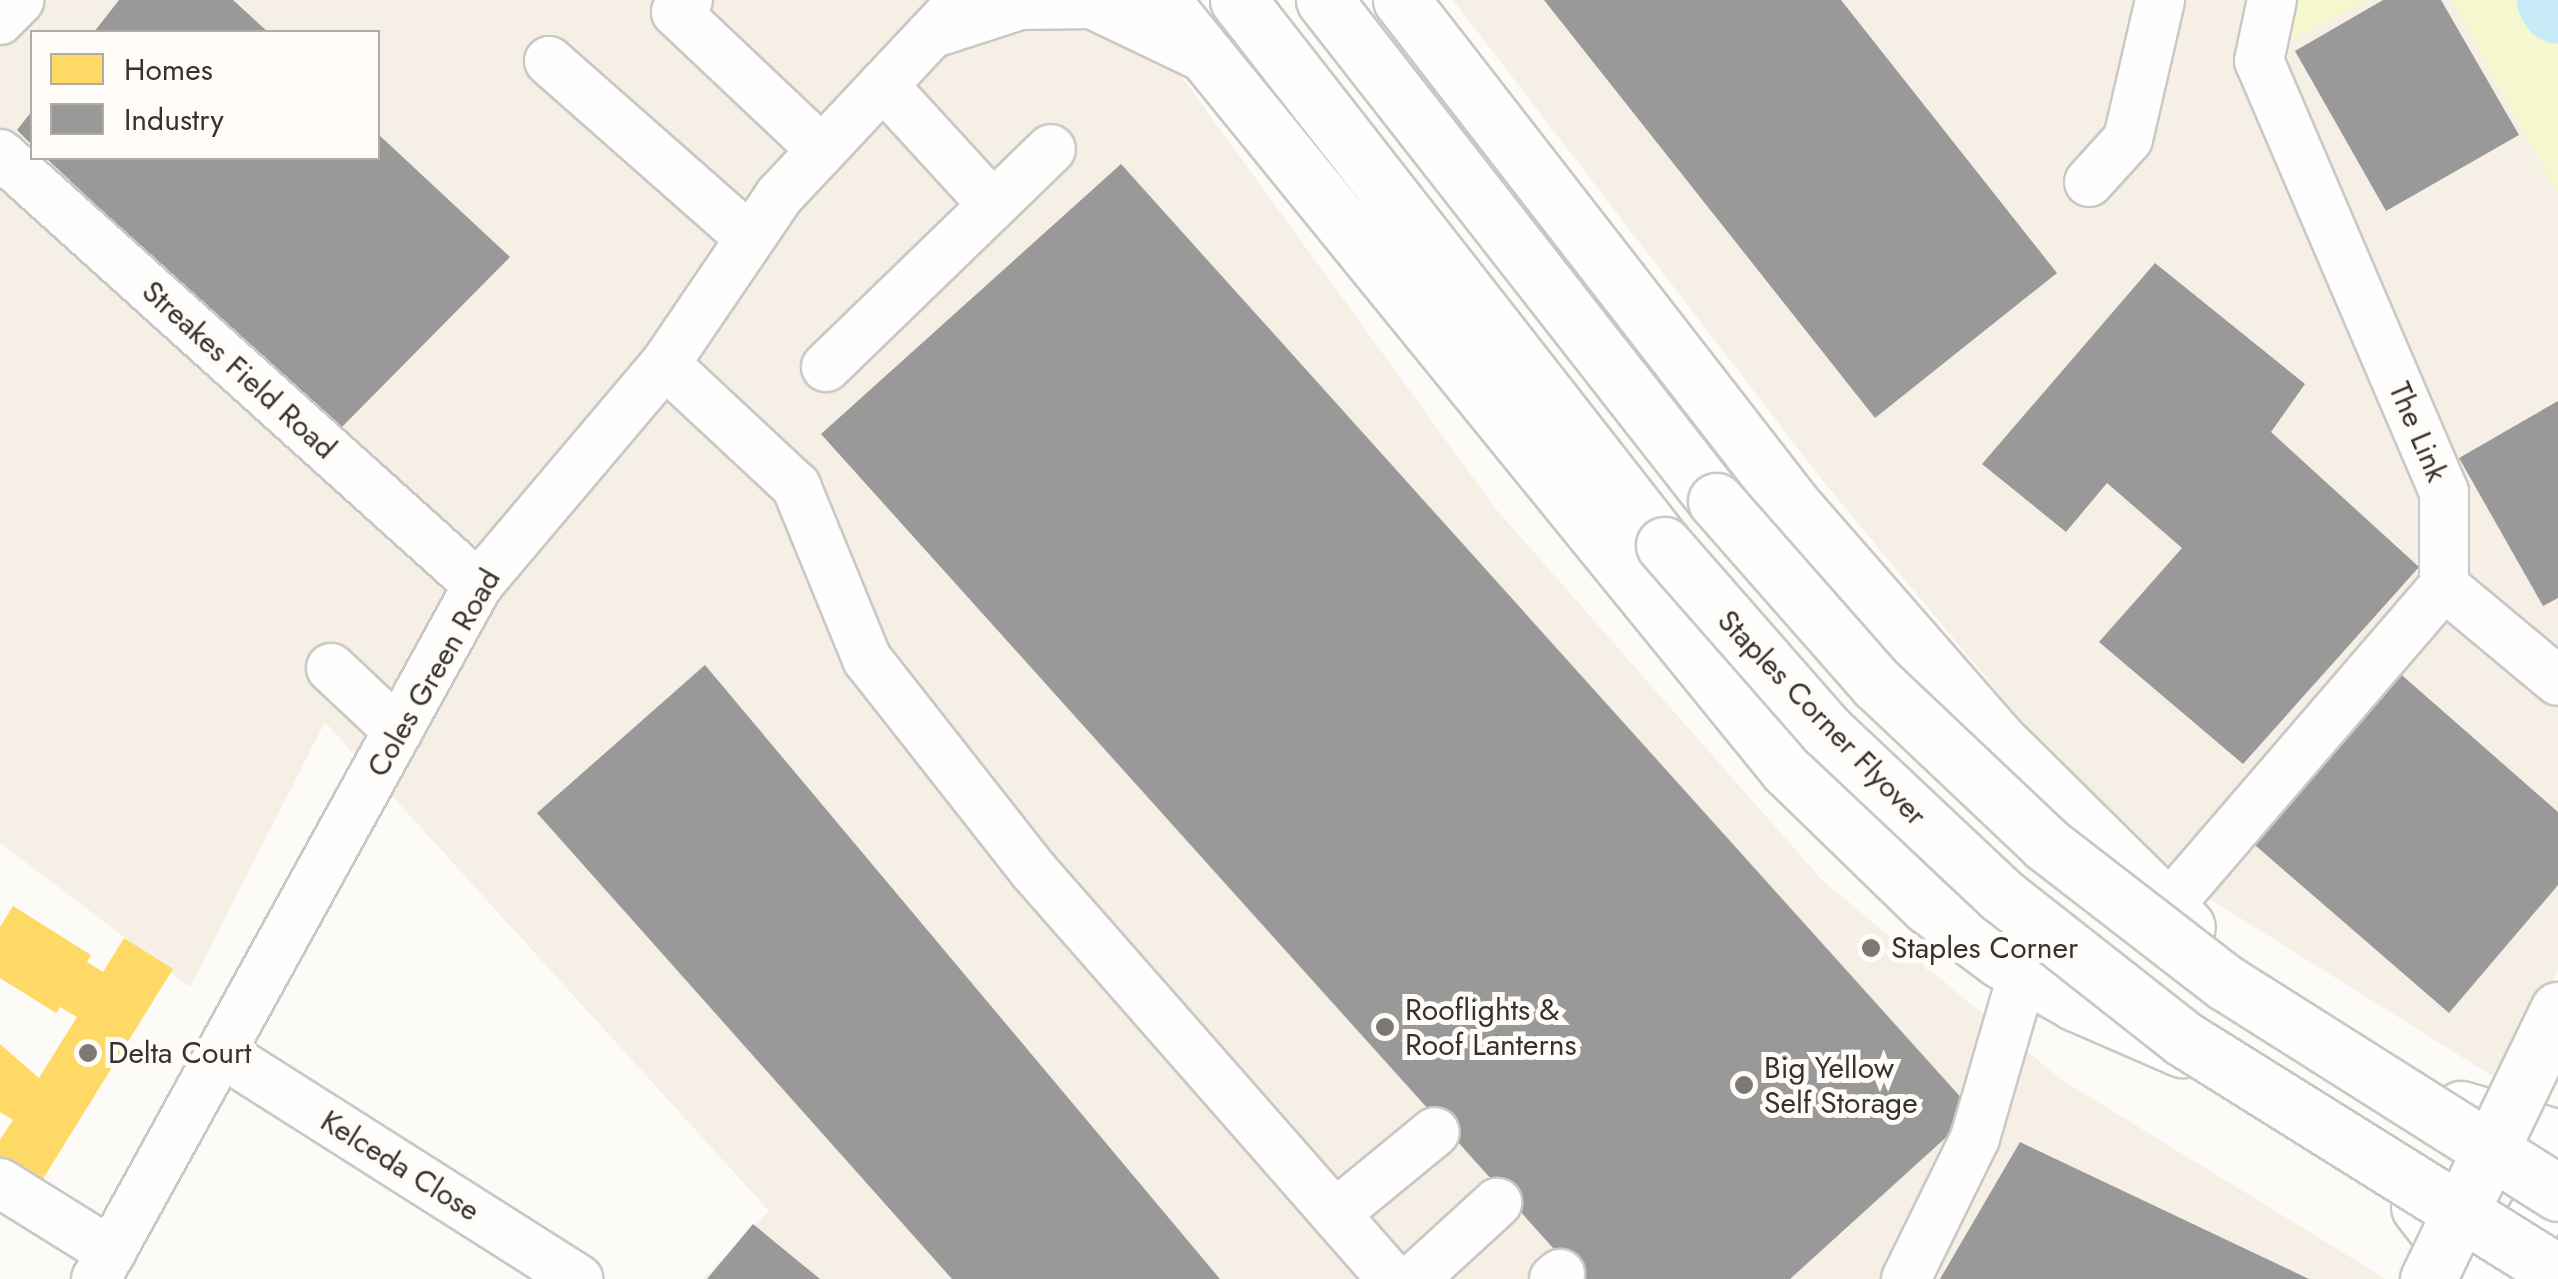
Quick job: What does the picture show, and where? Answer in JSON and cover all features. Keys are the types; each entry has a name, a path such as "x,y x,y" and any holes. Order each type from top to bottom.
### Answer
{"main road":[{"path":"1162,0 1786,770 1928,906 2024,974 2238,1076 2309,1118 2435,1220 2475,1279"},
{"name":"Staples Corner Flyover","path":"1238,0 1664,545 1827,731 2001,895 2184,1039 2558,1273"},
{"path":"1324,0 1716,501 1863,670 2046,844 2226,983 2558,1193"},
{"path":"1401,0 1792,505 1997,739 2166,909 2364,1065 2408,1090 2558,1138"},
{"path":"2428,1279 2558,1010"},
{"path":"2511,1279 2529,1226 2558,1182"}],"street":[{"path":"0,20 19,0"},
{"path":"688,0 676,12 822,150"},
{"name":"Coles Green Road","path":"104,1266 478,586 665,364 750,238 822,150 963,0"},
{"path":"2089,182 2128,139 2160,0"},
{"name":"The Link","path":"2272,0 2259,62 2444,492 2444,586"},
{"name":"Coles Green Road","path":"931,34 1020,5 1092,4 1206,59"},
{"path":"549,61 750,238"},
{"path":"883,85 993,204"},
{"path":"826,367 1051,148"},
{"name":"Streakes Field Road","path":"0,154 478,586"},
{"path":"665,364 796,486 868,659 1034,870 1392,1279"},
{"path":"2166,909 2444,586 2558,682"},
{"path":"331,668 398,731"},
{"path":"1906,1279 1975,1138 2024,974"},
{"name":"Kelceda Close","path":"222,1053 578,1279"},
{"path":"1335,1214 1434,1132"},
{"path":"0,1183 104,1266"},
{"path":"1414,1279 1496,1203"}],"shaded area":[{"path":"0,0 1126,0 1495,508 1821,879 2062,1080 2386,1279 703,1279 769,1211 325,722 190,987 0,843"},
{"path":"1453,0 2453,0 2558,192 2558,970 2500,1081 2175,877 2015,713 1823,481"}],"green space":[{"path":"2291,0 2368,0 2291,40"},
{"path":"2451,0 2558,0 2558,194"}],"building: Homes":[{"name":"Delta Court","path":"13,906 91,955 87,962 103,972 124,938 173,969 41,1182 0,1157 0,1140 13,1120 0,1112 0,1044 39,1078 77,1017 60,1007 56,1013 0,978 0,927"}],"building: Industry":[{"path":"119,0 233,0 266,30 96,30"},
{"path":"1544,0 1841,0 2057,273 1875,418"},
{"path":"2383,0 2441,0 2519,135 2386,211 2295,51"},
{"path":"30,114 30,143 17,130"},
{"path":"380,136 510,257 338,431 48,160 380,160"},
{"path":"1121,164 1974,1112 1790,1279 1581,1279 821,434"},
{"path":"2155,263 2305,384 2271,432 2419,567 2243,764 2099,642 2182,548 2107,483 2066,532 1982,464"},
{"path":"2558,401 2558,598 2543,606 2459,458"},
{"path":"705,665 1220,1279 952,1279 537,813"},
{"path":"2396,670 2558,812 2558,885 2449,1013 2248,839"},
{"path":"2020,1142 2309,1279 1940,1279"},
{"path":"753,1224 820,1279 707,1279"}],"waterway":[{"path":"2554,0 2558,6"}],"place":[{"name":"Staples Corner","path":"1871,948"},
{"name":"Rooflights & Roof Lanterns","path":"1385,1027"},
{"name":"Delta Court","path":"88,1053"},
{"name":"Big Yellow Self Storage","path":"1744,1085"}]}
